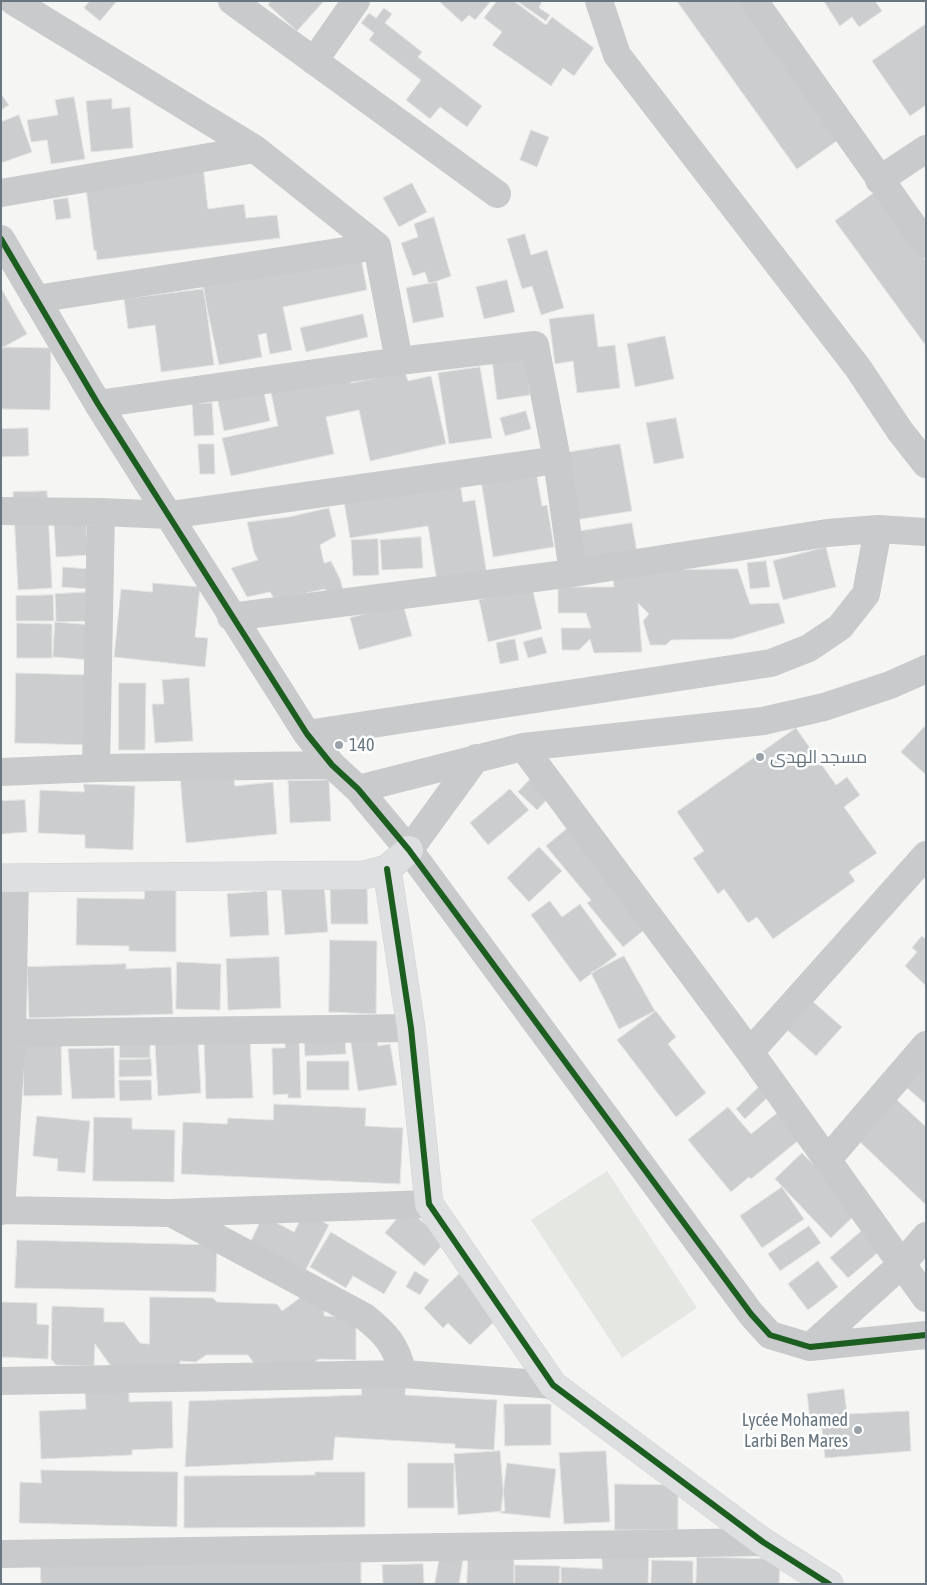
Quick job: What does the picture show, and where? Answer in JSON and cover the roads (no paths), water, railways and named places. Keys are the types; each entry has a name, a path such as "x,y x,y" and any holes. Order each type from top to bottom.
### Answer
{"street":[{"path":"13,1 255,149 377,246 399,361"},
{"path":"232,1 497,194"},
{"path":"314,61 356,1"},
{"path":"599,1 617,55 858,368 900,431 926,464"},
{"path":"754,1 926,244"},
{"path":"1,193 255,149"},
{"path":"879,180 926,149"},
{"path":"1,239 98,404 307,734 332,765 358,789 409,850 751,1314 770,1335 810,1347 926,1335"},
{"path":"36,299 377,246"},
{"path":"98,404 399,361 535,344 557,460 573,573"},
{"path":"1,511 170,515 557,460"},
{"path":"96,768 101,512"},
{"path":"232,617 573,573 827,533 878,529 926,532"},
{"path":"307,734 771,663 809,648 840,627 866,594 878,529"},
{"path":"358,789 523,747 763,721 824,707 890,685 926,669"},
{"path":"523,747 750,1052 926,1298"},
{"path":"429,1204 170,1213 1,1210 12,1033 8,878 340,876 364,875 387,870 409,850 476,758"},
{"path":"1,772 96,768 332,765"},
{"path":"750,1052 926,855"},
{"path":"387,870 411,1028 429,1204 553,1385 763,1542 829,1584"},
{"path":"12,1033 411,1028"},
{"path":"827,1160 926,1045"},
{"path":"170,1213 365,1317 385,1333 397,1352 403,1374"},
{"path":"810,1347 901,1265 926,1236"},
{"path":"1,1381 403,1374 553,1385"},
{"path":"1,1554 763,1542"}],"place":[{"name":"140","path":"339,745"},
{"name":"مسجد الهدى","path":"760,757"},
{"name":"Lycée Mohamed Larbi Ben Mares","path":"858,1430"}]}
